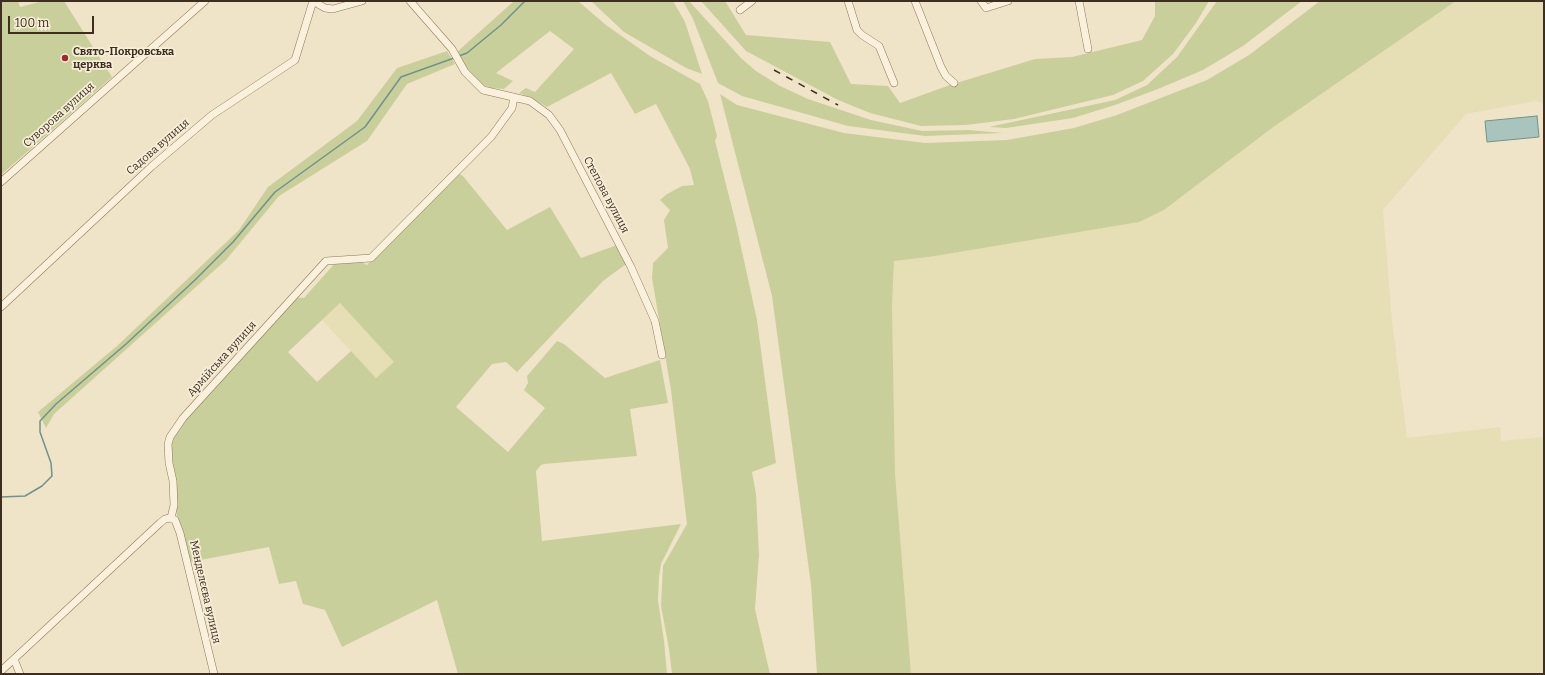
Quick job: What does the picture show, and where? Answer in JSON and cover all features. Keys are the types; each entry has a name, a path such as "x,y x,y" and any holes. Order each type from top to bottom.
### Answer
{"street":[{"name":"Суворова вулиця","path":"1,182 205,1"},
{"path":"313,1 325,8 333,9 362,1"},
{"name":"Садова вулиця","path":"1,307 151,167 212,115 295,60 313,1"},
{"name":"Степова вулиця","path":"410,1 452,49 465,72 483,90 530,100 549,115 560,130 631,267 655,321 662,355"},
{"path":"740,10 752,1"},
{"path":"848,1 857,30 879,46 894,84"},
{"path":"916,1 941,67 946,76 954,83"},
{"path":"981,1 986,8 1008,1"},
{"path":"1078,1 1088,49"},
{"name":"Армійська вулиця","path":"171,518 174,505 173,481 169,463 168,444 170,437 183,418 326,261 371,258 491,137 512,108 514,97"},
{"path":"1,671 160,523 165,519 171,518"},
{"name":"Менделєєва вулиця","path":"171,518 176,520 180,533 214,674"},
{"path":"14,659 20,674"}],"shaded area":[{"path":"1456,1 1544,1 1544,103 1536,101 1466,114 1383,210 1392,321 1407,438 1500,427 1501,441 1544,437 1544,674 911,674 895,473 892,306 894,261 929,257 1164,210 1272,128"},
{"path":"340,303 395,362 376,378 322,320"}],"green space":[{"path":"1,1 18,1 20,7 43,1 64,1 112,77 1,175"},
{"path":"514,1 578,1 606,25 650,56 700,84 708,101 717,136 715,141 736,224 757,320 776,463 752,472 756,494 759,555 755,609 770,674 672,674 661,606 663,566 687,524 671,390 652,278 653,263 668,248 664,220 670,210 660,200 667,194 682,186 694,185 690,169 656,104 635,114 611,73 547,107 532,98 519,93 526,88 535,92 574,49 550,31 496,73 513,81 504,89 492,88 483,85 465,66 457,52"},
{"path":"591,1 673,1 685,22 702,74 686,68 624,32"},
{"path":"683,1 689,1 741,58 756,71 780,86 808,99 871,120 922,131 968,130 1003,133 925,136 848,126 742,96 718,83 693,19"},
{"path":"701,1 725,1 746,35 830,42 851,84 888,86 900,103 950,85 1035,59 1072,57 1142,40 1155,16 1155,1 1209,1 1196,23 1173,54 1143,81 1113,95 1014,119 966,125 921,126 870,113 838,100 746,51"},
{"path":"1217,1 1302,1 1243,46 1203,70 1158,89 1115,105 1073,118 1006,128 989,127 1115,100 1147,85 1177,57"},
{"path":"1320,1 1456,1 1272,128 1164,210 1139,222 929,257 894,261 892,306 895,473 911,674 817,674 811,585 772,296 720,94 737,105 844,133 925,143 1007,140 1074,128 1117,115 1207,80 1249,55"},
{"path":"447,51 455,64 407,84 367,141 279,196 226,260 54,414 46,428 38,412 117,346 239,230 268,187 357,121 397,68"},
{"path":"457,173 463,176 507,230 550,207 581,258 617,245 626,264 603,281 517,372 506,362 492,364 456,407 508,452 545,408 524,390 528,383 527,376 557,341 564,344 605,378 660,360 668,403 630,409 637,456 544,464 541,465 536,471 542,541 681,524 661,564 659,577 658,600 667,674 458,674 437,600 342,647 325,610 303,604 296,581 279,584 269,547 190,562 177,517 170,447 176,432 194,408 294,297 304,298 336,262 361,262 367,265","holes":["340,303 394,362 376,378 351,351 317,382 288,352"]}],"water":[{"path":"1537,116 1539,137 1487,142 1485,121"}],"waterway":[{"path":"459,56 467,53 501,25 525,1"},
{"path":"1,497 25,496 42,486 52,476 51,463 40,432 40,421 56,404 126,344 195,280 233,242 275,192 365,127 401,77 454,58"}],"railway":[{"path":"774,70 838,105"}],"place":[{"name":"Свято-Покровська церква","path":"65,58"}]}
